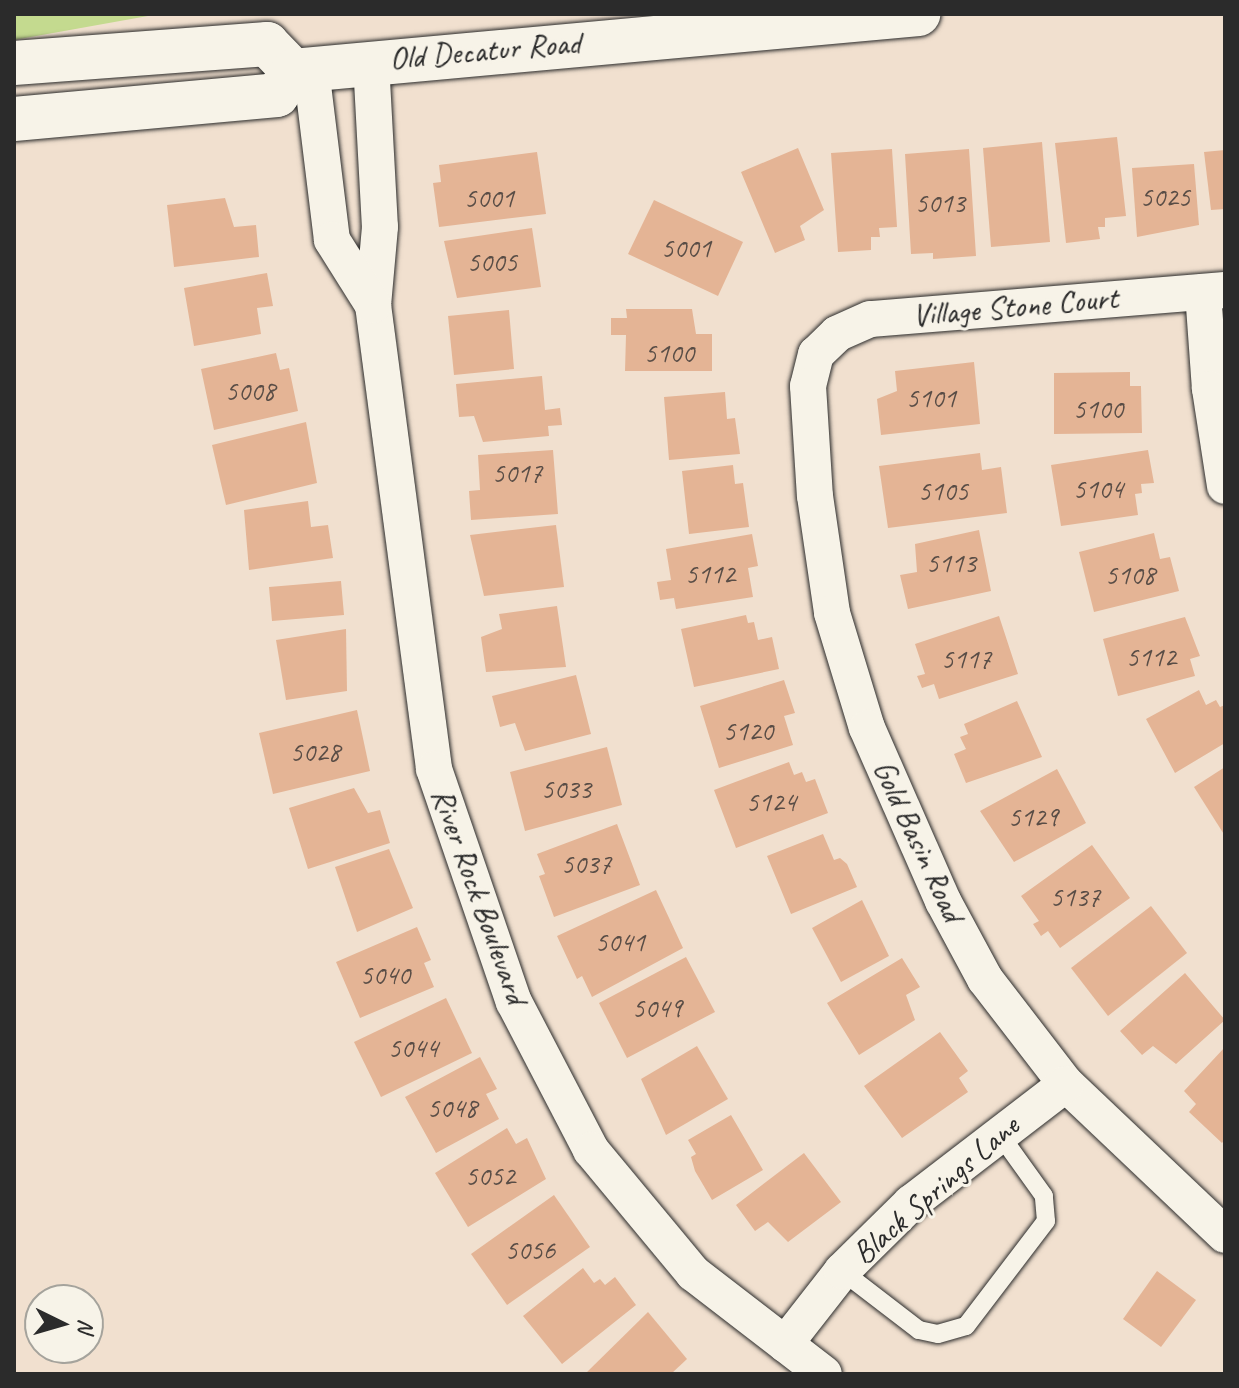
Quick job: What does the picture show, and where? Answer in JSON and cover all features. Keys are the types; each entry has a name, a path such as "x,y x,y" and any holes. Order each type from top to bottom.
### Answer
{"street":[{"name":"Old Decatur Road","path":"302,70 918,14"},
{"path":"14,63 267,44 302,70 277,95 14,119"},
{"name":"River Rock Boulevard","path":"371,62 380,227 373,305 434,769 514,1002 591,1150 693,1273 824,1374"},
{"name":"River Rock Boulevard","path":"302,70 332,240 373,305"},
{"path":"1214,291 1210,389 1225,486"},
{"name":"Village Stone Court","path":"816,354 837,334 870,319 1214,291"},
{"name":"Gold Basin Road","path":"816,354 808,386 815,496 832,613 867,728 899,810 985,979 1066,1084 1225,1235"},
{"name":"Black Springs Lane","path":"785,1344 842,1271 911,1203 998,1132 1066,1084"}],"lane":[{"path":"842,1271 919,1330 938,1334 966,1326 1046,1221 1044,1196 998,1132"}],"green space":[{"path":"14,14 159,14 14,40"}],"building":[{"path":"1117,137 1126,216 1105,218 1105,227 1098,227 1100,239 1066,243 1055,143"},
{"path":"1042,142 1050,242 991,247 983,148"},
{"path":"798,148 824,210 800,226 805,240 775,253 741,172"},
{"path":"892,149 897,227 879,228 880,237 871,237 871,250 838,252 831,153"},
{"path":"969,149 976,256 933,259 933,253 911,254 905,154"},
{"path":"1225,150 1225,209 1211,210 1204,152"},
{"path":"537,152 546,214 439,227 433,183 441,182 439,165"},
{"path":"1194,164 1199,225 1137,237 1132,168"},
{"path":"225,198 234,227 256,225 259,257 174,267 167,205"},
{"path":"654,200 743,242 718,296 628,254"},
{"path":"532,228 541,287 457,298 444,241"},
{"path":"267,273 273,306 257,308 261,334 194,346 184,288"},
{"path":"626,309 692,309 696,334 712,334 712,371 625,371 626,335 611,335 611,318 627,318"},
{"path":"509,310 514,369 454,375 448,316"},
{"path":"276,353 280,370 289,368 298,411 214,430 201,369"},
{"path":"974,362 980,424 881,435 877,399 897,391 895,371"},
{"path":"1130,372 1130,386 1141,386 1142,433 1054,434 1054,373"},
{"path":"542,376 545,410 560,408 562,425 548,426 549,436 483,442 474,416 459,417 456,384"},
{"path":"725,392 727,419 735,418 740,454 669,460 664,397"},
{"path":"306,422 317,483 226,505 212,445"},
{"path":"553,450 558,514 471,520 469,491 480,490 478,455"},
{"path":"1148,450 1154,483 1141,484 1142,493 1135,494 1138,515 1061,526 1051,465"},
{"path":"980,453 982,470 1001,467 1007,513 888,528 879,466"},
{"path":"733,465 735,484 743,483 749,527 689,534 682,471"},
{"path":"308,501 311,527 328,525 333,558 249,570 244,510"},
{"path":"556,525 564,587 484,596 470,535"},
{"path":"979,530 991,591 908,609 900,575 917,572 915,544"},
{"path":"1154,533 1160,559 1170,557 1179,591 1094,612 1079,552"},
{"path":"752,534 758,566 748,568 753,597 676,609 674,598 660,600 657,582 671,580 666,549"},
{"path":"341,581 344,615 272,621 269,587"},
{"path":"557,606 566,667 486,672 481,637 502,629 499,614"},
{"path":"746,615 748,623 754,622 758,640 772,637 779,669 694,687 681,629"},
{"path":"999,616 1018,674 939,699 934,684 922,688 917,676 925,674 915,644"},
{"path":"1185,617 1200,656 1190,659 1195,676 1118,696 1103,639"},
{"path":"346,629 347,691 286,700 276,640"},
{"path":"576,675 591,734 525,751 515,723 500,727 492,696"},
{"path":"784,680 795,713 784,716 793,745 719,768 700,706"},
{"path":"1199,690 1206,705 1216,700 1220,707 1225,705 1225,743 1175,773 1146,719"},
{"path":"1017,701 1042,757 966,783 954,754 966,749 960,737 968,734 964,724"},
{"path":"357,710 370,771 273,794 259,733"},
{"path":"607,747 622,805 525,831 510,772"},
{"path":"789,762 794,775 802,772 806,782 815,779 828,813 736,848 714,790"},
{"path":"1225,767 1225,836 1194,787"},
{"path":"1057,769 1086,823 1014,862 980,811"},
{"path":"354,788 368,813 380,810 390,843 308,869 289,808"},
{"path":"617,824 640,885 554,917 539,876 545,874 537,854"},
{"path":"823,834 834,860 840,858 847,864 857,887 791,914 767,856"},
{"path":"1092,845 1130,898 1060,948 1048,931 1041,936 1033,924 1039,921 1021,896"},
{"path":"389,849 413,908 357,932 335,867"},
{"path":"656,890 683,948 592,997 582,976 577,979 557,936"},
{"path":"862,900 889,956 841,982 812,928"},
{"path":"1151,906 1187,953 1108,1016 1071,968"},
{"path":"417,927 431,960 424,963 434,987 360,1018 336,962"},
{"path":"686,957 715,1012 627,1058 599,1003"},
{"path":"902,958 920,987 906,995 915,1020 859,1055 827,1003"},
{"path":"1185,973 1225,1020 1176,1064 1153,1046 1142,1055 1120,1031"},
{"path":"446,998 472,1053 381,1097 354,1042"},
{"path":"940,1032 968,1071 959,1078 968,1092 902,1138 864,1086"},
{"path":"697,1046 728,1099 666,1135 641,1079"},
{"path":"1225,1047 1225,1139 1222,1143 1189,1112 1196,1104 1184,1091"},
{"path":"480,1057 497,1089 486,1094 499,1119 436,1153 405,1097"},
{"path":"731,1115 763,1170 712,1200 695,1171 691,1157 696,1154 688,1140"},
{"path":"507,1128 516,1144 527,1138 546,1179 468,1227 435,1173"},
{"path":"804,1153 841,1202 788,1242 768,1222 755,1231 736,1205"},
{"path":"554,1195 590,1247 507,1305 471,1254"},
{"path":"583,1268 594,1283 600,1279 605,1285 615,1277 636,1305 562,1364 523,1316"},
{"path":"1157,1271 1196,1300 1161,1347 1123,1319"},
{"path":"648,1312 687,1359 671,1374 585,1374"}]}
